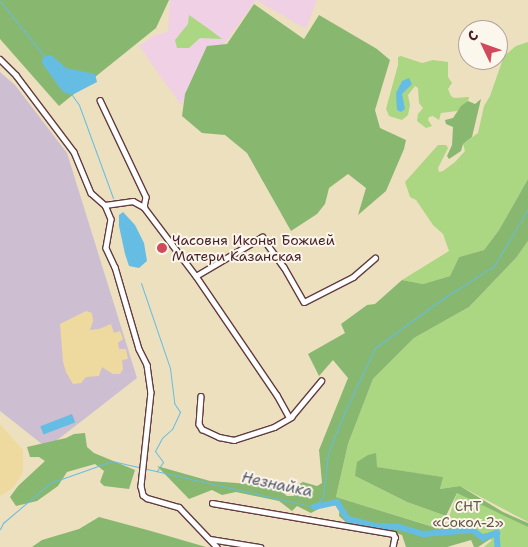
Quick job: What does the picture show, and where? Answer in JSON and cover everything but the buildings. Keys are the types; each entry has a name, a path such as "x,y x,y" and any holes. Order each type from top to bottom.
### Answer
{"street":[{"path":"0,59 16,75 74,152 91,193 105,205 111,219 106,248 114,267 139,349 147,365 151,392 141,486 143,495 147,498 178,507 217,547"},
{"path":"100,100 146,197 144,207"},
{"path":"105,205 133,201 144,207 196,276 277,395 289,417"},
{"path":"196,276 262,237 284,267 302,300 308,302 353,277 375,258"},
{"path":"201,396 199,424 202,429 219,437 234,440 274,427 292,417 321,381"},
{"path":"212,503 393,534 395,537 393,547"},
{"path":"210,539 260,547"}],"shaded area":[{"path":"170,0 256,0 181,105 139,46 155,35 168,32"},
{"path":"256,0 317,0 306,29"},
{"path":"0,72 15,85 67,153 137,378 47,448 0,411"}],"green space":[{"path":"0,0 169,0 156,28 59,106 0,39"},
{"path":"254,4 304,39 319,15 377,49 390,60 375,110 380,128 406,140 386,191 358,215 366,188 348,174 329,188 325,204 317,214 291,231 247,153 225,135 202,133 182,116 185,94 207,46 227,44"},
{"path":"189,15 222,39 200,38 189,48 177,48 175,40 188,24"},
{"path":"528,42 528,179 499,230 484,250 459,257 450,276 423,284 402,280 449,251 443,234 433,225 416,200 410,197 405,182 438,145 446,145 448,148 438,168 439,172 455,162 465,151 463,144 478,133 484,106 490,96 499,70 508,70 508,53 516,46"},
{"path":"401,56 422,63 433,60 448,62 448,77 452,83 448,89 451,96 454,98 469,97 468,101 457,111 441,113 439,120 433,116 429,117 428,120 432,126 426,128 417,121 418,114 423,108 419,103 418,88 415,86 408,95 410,105 408,115 402,120 389,116 386,109 398,65 398,57"},
{"path":"481,99 472,137 463,144 461,151 449,159 447,156 452,145 453,127 446,124 445,120 453,118 461,106 468,101 475,104"},
{"path":"528,179 528,241 516,258 469,307 414,338 373,379 348,444 336,497 440,529 444,522 483,534 495,531 498,534 478,547 474,547 471,540 447,547 406,547 402,535 369,525 359,528 349,525 339,516 340,505 324,506 311,513 297,506 292,511 279,501 236,492 222,495 212,490 189,499 157,466 210,481 275,486 287,496 294,496 291,488 303,482 317,486 322,483 319,450 348,378 333,360 319,376 308,354 345,333 341,324 367,305 375,304 402,280 423,284 450,276 459,257 484,250 499,230"},
{"path":"528,241 528,522 460,486 440,489 442,477 376,467 376,454 355,476 407,502 446,516 441,529 336,497 348,444 373,379 414,338 469,307 516,258"},
{"path":"85,433 87,447 94,453 135,470 129,489 104,486 100,482 104,471 95,464 67,472 58,486 37,501 16,506 10,497 18,486 45,461 39,457 30,457 27,447 66,438 74,434"},
{"path":"376,453 377,467 443,477 440,489 460,486 503,512 528,523 528,527 457,493 446,516 407,502 355,476 357,462 368,455"},
{"name":"СНТ «Сокол-2»","path":"457,493 473,498 528,527 528,547 484,547 492,540 447,523"},
{"path":"99,517 206,547 32,547 42,540 79,529"}],"sand":[{"path":"86,311 92,313 93,321 90,330 99,329 111,324 114,333 120,331 123,339 118,343 119,349 126,349 128,359 122,360 123,369 120,374 113,374 102,367 99,376 86,377 81,383 73,384 63,362 60,324"},
{"path":"0,424 23,450 23,472 14,487 0,496"}],"water":[{"path":"51,55 66,68 95,74 97,82 72,95 63,92 42,63 43,57"},
{"path":"409,78 412,84 402,94 405,109 401,112 397,110 396,93 402,81"},
{"path":"123,212 135,225 144,243 147,261 139,268 129,266 125,254 119,226 119,215"},
{"path":"72,414 75,422 43,435 40,426"}],"waterway":[{"path":"0,1 45,57"},
{"path":"72,95 79,105 113,198"},
{"path":"147,469 314,507 323,497 328,453 345,411 375,348 439,301 494,266 528,209"},
{"path":"141,283 170,368 174,403 180,412 172,429 162,438 155,451 163,462 157,471"},
{"name":"Незнайка","path":"0,529 3,523 50,483 112,461 138,467"},
{"name":"Незнайка","path":"314,507 337,502 348,519 376,526 399,527 424,534 473,530 483,538 497,533 498,547"}],"place":[{"name":"Часовня Иконы Божией Матери Казанская","path":"162,248"}]}
